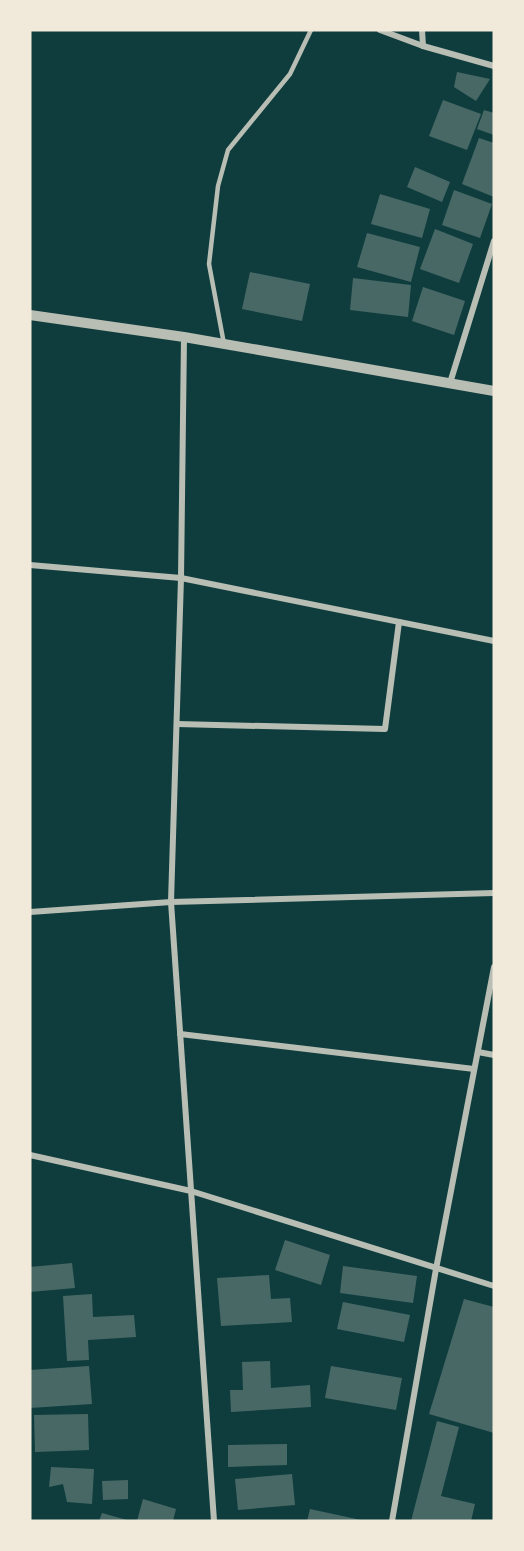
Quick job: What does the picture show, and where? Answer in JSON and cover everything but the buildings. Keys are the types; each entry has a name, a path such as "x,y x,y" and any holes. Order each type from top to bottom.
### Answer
{"street":[{"path":"380,30 423,46 494,66"},
{"path":"422,30 423,46"},
{"path":"450,383 494,241"},
{"path":"30,315 184,337 494,391"},
{"path":"184,337 181,578 171,902 214,1521"},
{"path":"30,565 181,578 494,641"},
{"path":"177,724 385,729 399,622"},
{"path":"30,912 171,902 494,893"},
{"path":"392,1521 436,1269 494,967"},
{"path":"180,1034 474,1069"},
{"path":"478,1052 494,1055"},
{"path":"30,1155 191,1191 494,1286"}],"lane":[{"path":"224,344 209,264 220,177 228,150 290,74 311,30"}]}
